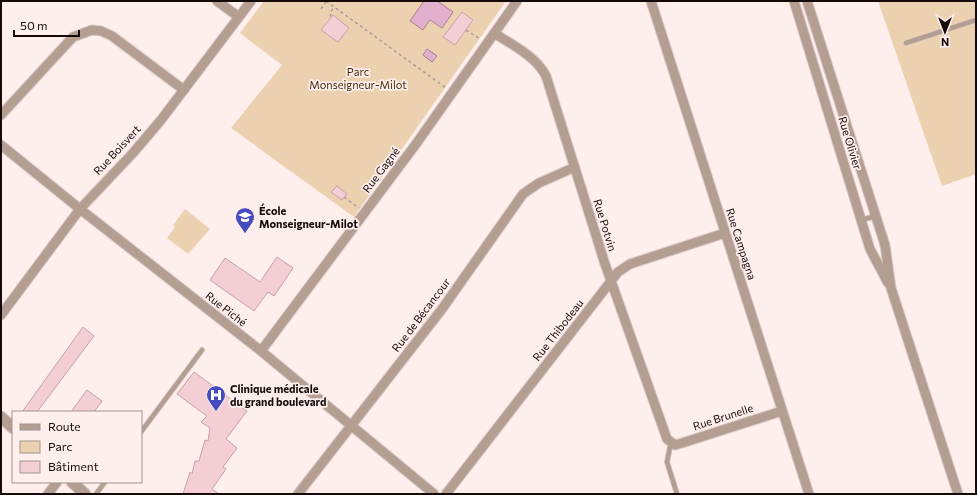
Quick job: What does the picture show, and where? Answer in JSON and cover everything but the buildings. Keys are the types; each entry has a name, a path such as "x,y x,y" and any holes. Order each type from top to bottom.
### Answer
{"street":[{"path":"217,1 239,17"},
{"name":"Rue Boisvert","path":"1,315 80,209 133,153 184,90 251,1"},
{"name":"Rue Gagné","path":"261,351 365,212 517,1"},
{"name":"Rue Campagna","path":"651,1 809,494"},
{"name":"Rue Olivier","path":"794,1 870,249 891,288"},
{"name":"Rue Olivier","path":"806,1 885,244 891,288 958,494"},
{"path":"1,116 73,37 92,30 101,31 112,36 184,90"},
{"name":"Rue Potvin","path":"494,33 541,66 546,76 611,282 667,439 671,442"},
{"name":"Rue Piché","path":"1,145 261,351 434,494"},
{"name":"Rue de Bécancour","path":"298,494 442,309 523,194 539,183 575,167"},
{"name":"Rue Thibodeau","path":"446,494 618,272 630,264 725,233"},
{"name":"Rue Brunelle","path":"671,442 675,445 782,411"},
{"path":"1,417 12,427"},
{"path":"48,494 56,483"},
{"path":"73,483 85,494"}],"lane":[{"path":"906,43 976,20"},
{"path":"818,79 830,75"},
{"path":"861,220 876,216"},
{"path":"142,431 202,350"},
{"path":"671,442 666,462 677,494"},
{"path":"96,494 104,483"}],"path":[{"path":"321,9 326,1 452,93"},
{"path":"331,17 330,13 334,7"},
{"path":"466,30 486,44"},
{"path":"344,197 365,212"}],"green space":[{"name":"Parc Monseigneur-Milot","path":"264,1 506,1 354,217 231,128 282,65 240,33"},
{"path":"878,1 976,1 976,174 942,186"},
{"path":"185,209 210,229 188,254 167,238 175,227 173,225"}],"shaded area":[{"path":"424,1 437,1 453,12 442,28 430,20 423,30 410,21"},
{"path":"427,49 437,56 432,62 423,55"}],"place":[{"name":"École Monseigneur-Milot","path":"245,234"},
{"name":"Clinique médicale du grand boulevard","path":"216,412"}]}
